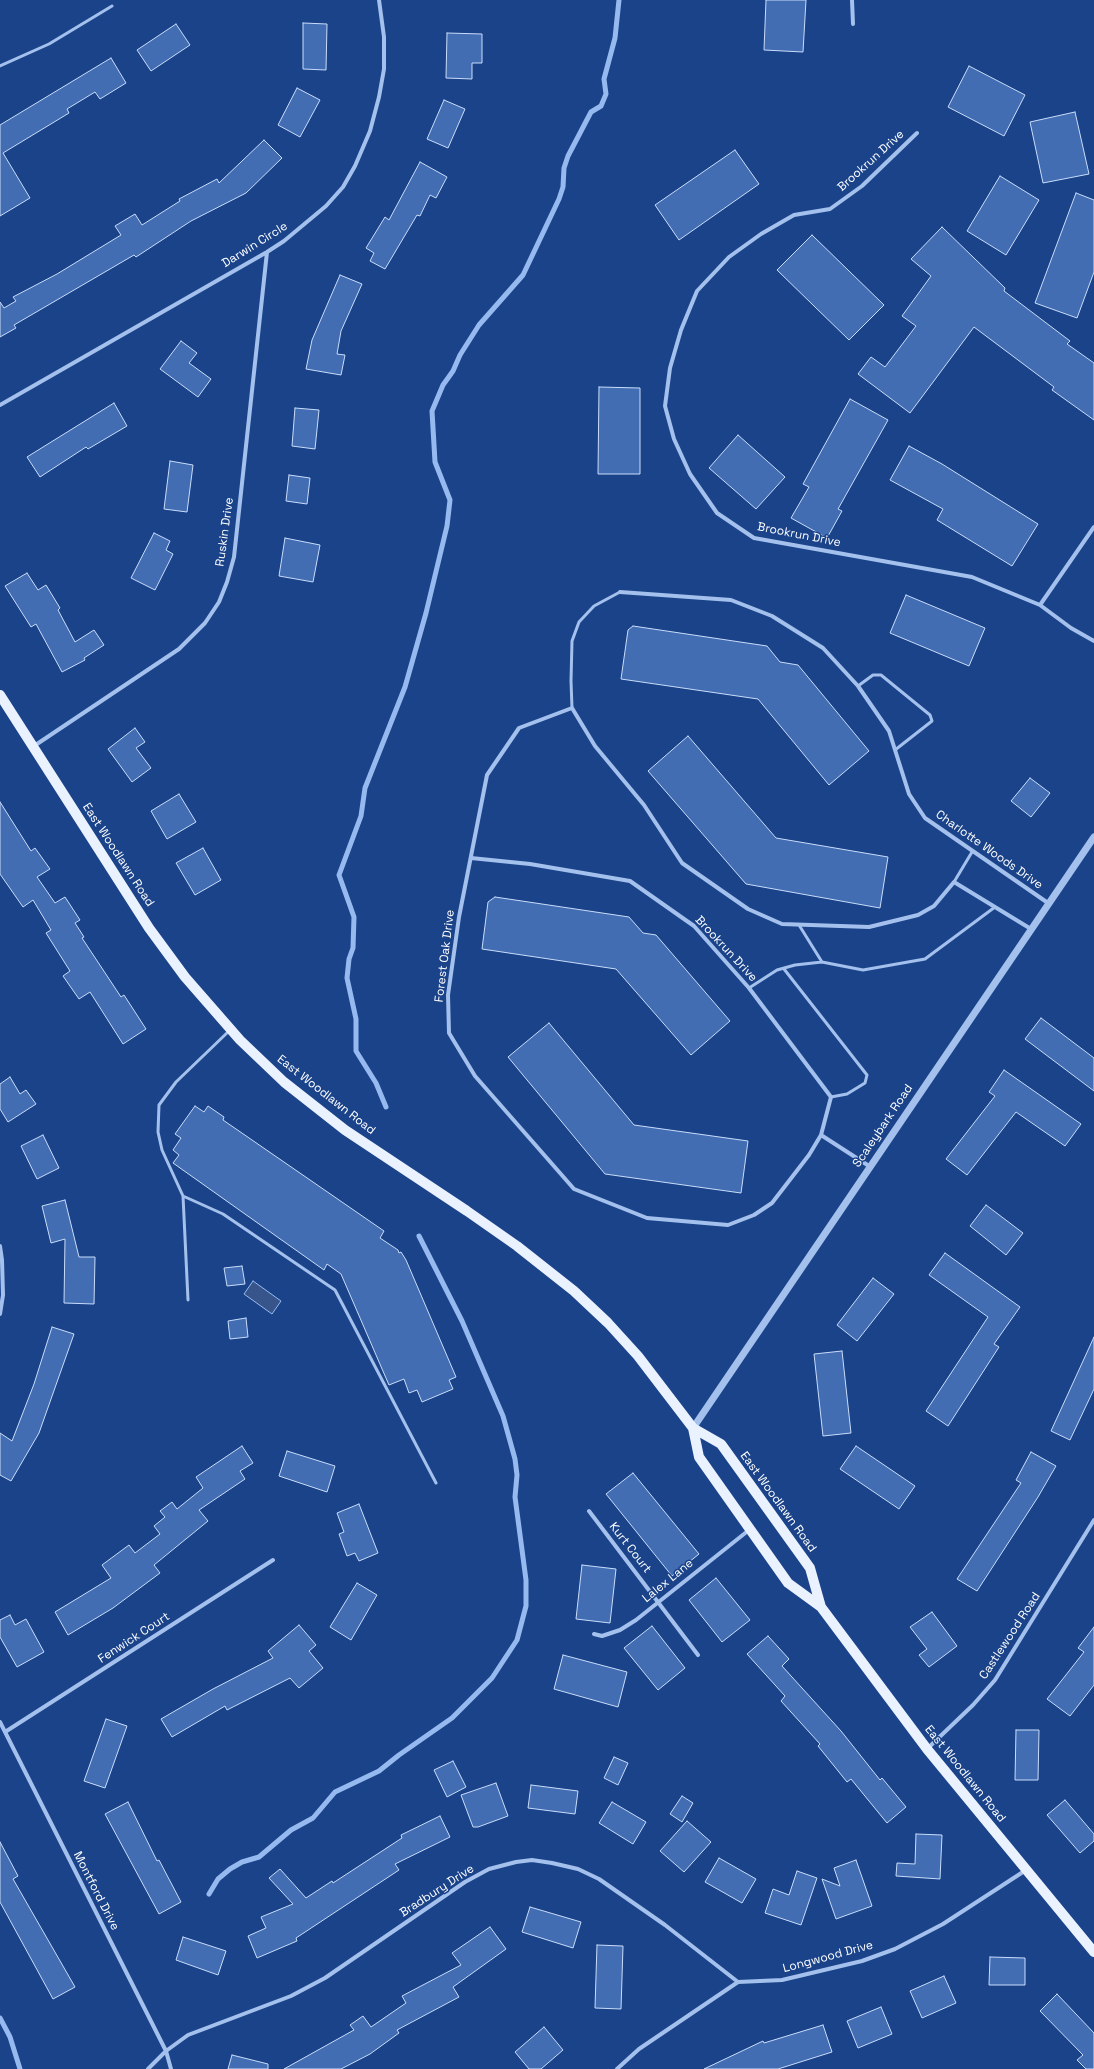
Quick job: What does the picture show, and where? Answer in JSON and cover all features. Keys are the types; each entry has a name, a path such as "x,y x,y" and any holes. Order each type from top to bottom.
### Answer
{"main road":[{"name":"East Woodlawn Road","path":"0,695 149,928 185,977 230,1030 284,1082 345,1130 517,1246 574,1291 608,1323 638,1356 693,1428 721,1444 810,1568 821,1607"},
{"name":"East Woodlawn Road","path":"693,1428 699,1457 749,1530 788,1583 821,1607 927,1749 1094,1952"}],"street":[{"name":"Darwin Circle","path":"0,405 266,252 284,241 326,206 343,187 355,166 370,131 379,97 384,69 384,37 379,0"},
{"path":"852,0 853,24"},
{"name":"Brookrun Drive","path":"917,133 862,186 843,200 830,209 794,215 761,234 729,257 697,291 681,330 670,368 665,406 674,439 690,474 717,513 754,538 972,576 1040,605 1071,628 1094,641"},
{"name":"Ruskin Drive","path":"33,747 179,649 205,623 218,602 227,582 234,557 266,252"},
{"path":"1040,605 1094,527"},
{"name":"Charlotte Woods Drive","path":"620,592 731,600 772,616 823,648 858,686 889,731 909,794 925,818 1048,904"},
{"path":"572,708 595,746 644,805 682,863 748,910 782,924 869,927 918,915 934,906 954,882 1031,929"},
{"name":"Forest Oak Drive","path":"572,708 519,728 487,775 459,917 448,995 449,1033 475,1076 574,1189 647,1218 728,1225 754,1215 772,1203 809,1155 821,1135"},
{"name":"Scaleybark Road","path":"693,1428 869,1166 1094,837"},
{"name":"Brookrun Drive","path":"471,858 530,864 630,882 694,926 749,988 832,1097"},
{"path":"832,1097 821,1135 869,1166"},
{"path":"0,1246 3,1295 0,1314"},
{"name":"Kurt Court","path":"589,1511 698,1655"},
{"name":"Castlewood Road","path":"927,1749 973,1705 994,1680 1094,1520"},
{"name":"Lalex Lane","path":"594,1634 602,1636 620,1630 659,1602 749,1530"},
{"name":"Fenwick Court","path":"5,1732 273,1560"},
{"name":"Montford Drive","path":"0,1722 166,2051 171,2069"},
{"name":"Bradbury Drive","path":"148,2069 166,2051 188,2035 291,1996 325,1978 465,1882 489,1869 516,1862 532,1860 552,1863 578,1869 599,1880 664,1925 738,1982"},
{"name":"Longwood Drive","path":"738,1982 782,1980 862,1961 895,1949 943,1924 1026,1870"},
{"path":"617,2069 639,2049 738,1982"}],"lane":[{"path":"0,66 49,44 112,6"},
{"path":"572,708 572,641 579,622 594,606 620,592"},
{"path":"858,686 873,675 881,675 930,715 932,721 895,750"},
{"path":"954,882 972,852"},
{"path":"749,988 777,970 784,968 822,962 863,970 925,959 995,907"},
{"path":"798,925 822,962"},
{"path":"784,968 867,1075 865,1083 847,1094 832,1097"},
{"path":"188,1300 183,1196 162,1150 158,1132 159,1105 176,1082 230,1030"},
{"path":"183,1196 223,1214 335,1290 436,1483"}],"water":[{"path":"253,1281 281,1301 272,1314 244,1294"}],"building":[{"path":"766,0 806,0 803,52 764,50"},
{"path":"303,23 327,24 326,70 303,69"},
{"path":"176,24 190,45 151,71 137,50"},
{"path":"447,33 482,34 482,63 472,63 472,79 446,78"},
{"path":"111,58 126,83 100,99 95,92 67,109 69,113 3,153 30,198 0,216 0,125"},
{"path":"969,66 1025,95 1004,136 948,107"},
{"path":"297,88 320,100 300,137 278,125"},
{"path":"444,100 465,109 448,148 427,139"},
{"path":"1075,112 1089,174 1043,183 1030,122"},
{"path":"264,140 282,158 246,193 191,221 136,257 134,255 14,325 16,328 0,337 0,302 4,308 16,301 13,297 57,274 121,235 115,226 135,214 142,225 180,201 179,199 217,179 219,183"},
{"path":"735,150 759,184 679,240 655,205"},
{"path":"420,162 447,177 436,198 430,195 420,216 417,215 385,269 370,261 374,253 366,248 385,217 389,220"},
{"path":"1000,176 1039,200 1006,255 967,231"},
{"path":"1076,193 1094,200 1094,272 1077,318 1035,303"},
{"path":"942,227 1005,288 1004,291 1070,341 1067,344 1094,363 1094,420 1052,390 1054,387 974,327 910,413 858,374 871,357 885,367 916,326 902,316 931,276 911,259"},
{"path":"812,235 884,305 849,340 777,270"},
{"path":"340,275 362,284 341,331 337,354 345,355 341,375 306,369 312,340"},
{"path":"181,341 197,353 189,363 211,379 198,397 160,369"},
{"path":"599,387 640,388 640,474 598,474"},
{"path":"850,399 888,420 838,509 842,511 827,538 791,518 809,487 803,484"},
{"path":"114,403 127,426 88,449 86,447 40,477 27,457"},
{"path":"295,408 319,410 315,449 292,446"},
{"path":"738,435 785,477 756,509 709,468"},
{"path":"909,446 942,464 1038,524 1012,566 937,520 943,509 890,480"},
{"path":"170,461 193,465 187,512 164,509"},
{"path":"289,475 310,478 307,504 286,501"},
{"path":"154,533 170,541 166,550 173,554 155,590 131,578"},
{"path":"285,538 320,545 313,582 279,576"},
{"path":"27,573 38,590 46,585 60,608 58,610 75,642 94,630 104,645 84,658 85,660 62,672 36,624 31,627 5,586"},
{"path":"906,595 985,628 969,666 890,633"},
{"path":"633,626 767,646 780,662 798,665 869,751 829,785 758,699 621,679 628,630"},
{"path":"135,728 145,742 136,748 151,768 132,782 108,749"},
{"path":"688,736 776,838 888,857 880,908 746,884 648,771"},
{"path":"1030,778 1050,793 1031,817 1011,801"},
{"path":"179,794 196,822 167,839 151,811"},
{"path":"0,802 31,851 35,848 50,869 37,877 55,903 65,897 80,920 75,923 84,937 82,938 121,997 124,995 146,1029 123,1044 90,992 79,999 63,976 70,971 46,933 51,930 33,900 23,907 0,874"},
{"path":"203,848 221,880 195,895 176,863"},
{"path":"495,897 629,917 643,933 656,935 730,1021 691,1055 616,969 482,949 488,902"},
{"path":"1041,1018 1094,1058 1094,1091 1025,1039"},
{"path":"549,1023 634,1125 748,1141 741,1193 605,1174 508,1057"},
{"path":"1004,1070 1081,1124 1065,1146 1016,1112 967,1175 946,1159 995,1096 989,1092"},
{"path":"10,1077 20,1094 26,1090 36,1104 8,1122 0,1109 0,1084"},
{"path":"195,1106 204,1112 208,1106 224,1117 223,1120 384,1231 380,1238 398,1250 399,1253 401,1252 406,1260 456,1377 449,1380 453,1389 422,1402 417,1390 409,1393 404,1379 389,1385 341,1274 327,1264 324,1270 173,1163 179,1155 173,1150 181,1138 175,1134"},
{"path":"43,1135 59,1168 37,1179 21,1146"},
{"path":"65,1200 79,1257 95,1257 94,1304 64,1303 65,1239 51,1243 42,1206"},
{"path":"986,1205 1023,1233 1006,1255 970,1226"},
{"path":"945,1253 1020,1307 994,1344 999,1347 948,1426 926,1411 988,1317 929,1275"},
{"path":"242,1266 245,1284 227,1286 224,1268"},
{"path":"873,1278 894,1294 857,1341 837,1325"},
{"path":"246,1318 248,1337 230,1339 228,1321"},
{"path":"52,1327 74,1334 39,1433 11,1481 0,1475 0,1433 12,1441 34,1384"},
{"path":"1094,1337 1094,1389 1070,1440 1051,1431"},
{"path":"842,1351 851,1433 823,1436 814,1354"},
{"path":"242,1446 253,1463 240,1471 245,1479 199,1510 208,1521 154,1565 160,1573 113,1608 68,1635 55,1612 111,1578 102,1565 129,1545 135,1553 160,1534 154,1526 165,1517 160,1511 172,1502 177,1509 203,1488 196,1477"},
{"path":"856,1446 915,1486 899,1509 840,1469"},
{"path":"287,1451 335,1466 327,1492 279,1476"},
{"path":"1031,1452 1056,1466 1038,1497 977,1591 957,1579 1021,1483 1016,1480"},
{"path":"633,1473 699,1554 672,1576 606,1494"},
{"path":"359,1504 378,1553 359,1561 355,1553 347,1556 339,1534 344,1532 337,1513"},
{"path":"582,1565 616,1569 610,1623 576,1619"},
{"path":"716,1578 750,1620 722,1642 689,1600"},
{"path":"357,1583 377,1595 351,1640 330,1627"},
{"path":"932,1612 957,1646 929,1667 919,1655 927,1649 910,1627"},
{"path":"10,1615 15,1625 26,1619 44,1652 17,1667 0,1637 0,1620"},
{"path":"299,1625 316,1645 309,1651 323,1668 299,1688 290,1678 227,1710 225,1706 172,1737 161,1719 213,1689 273,1658 268,1651"},
{"path":"652,1626 685,1668 658,1690 624,1648"},
{"path":"1094,1627 1094,1685 1070,1716 1047,1699 1084,1652 1078,1648"},
{"path":"768,1636 789,1659 782,1666 841,1731 880,1780 882,1778 906,1807 887,1823 851,1779 847,1782 818,1746 820,1744 781,1701 785,1696 747,1654"},
{"path":"563,1655 627,1672 618,1707 554,1689"},
{"path":"106,1719 127,1726 105,1788 84,1781"},
{"path":"1016,1730 1039,1730 1038,1780 1015,1780"},
{"path":"614,1757 628,1763 618,1785 604,1778"},
{"path":"453,1761 466,1787 447,1797 434,1770"},
{"path":"496,1783 508,1816 478,1827 473,1827 461,1795"},
{"path":"531,1785 578,1791 575,1814 528,1808"},
{"path":"682,1796 693,1803 682,1822 670,1814"},
{"path":"1065,1800 1094,1834 1094,1841 1080,1853 1047,1815"},
{"path":"128,1802 157,1861 159,1860 181,1902 159,1914 105,1814"},
{"path":"612,1802 646,1822 633,1844 599,1823"},
{"path":"440,1816 450,1837 395,1864 399,1870 296,1938 297,1941 257,1958 248,1936 266,1928 261,1917 293,1904 269,1878 280,1869 306,1898 332,1881 333,1883 402,1838 401,1835"},
{"path":"687,1821 711,1842 684,1872 660,1851"},
{"path":"916,1834 942,1835 940,1879 896,1876 897,1863 915,1864"},
{"path":"0,1842 18,1876 13,1879 75,1987 53,1999 0,1902"},
{"path":"719,1858 756,1879 742,1903 705,1882"},
{"path":"856,1860 872,1906 836,1919 822,1879 840,1886 834,1868"},
{"path":"797,1871 817,1878 801,1925 765,1913 773,1889 789,1895"},
{"path":"530,1907 581,1922 573,1948 522,1932"},
{"path":"490,1927 506,1949 453,1987 459,1997 397,2030 399,2033 370,2054 341,2069 284,2069 354,2030 350,2025 363,2016 371,2027 406,2003 402,1996 461,1965 452,1953"},
{"path":"183,1937 226,1951 218,1975 176,1960"},
{"path":"597,1945 623,1946 621,2009 595,2008"},
{"path":"990,1957 1025,1958 1025,1985 989,1985"},
{"path":"944,1976 956,2003 922,2018 910,1991"},
{"path":"1057,1994 1094,2033 1094,2069 1086,2069 1077,2060 1083,2055 1040,2011"},
{"path":"881,2007 892,2034 858,2048 847,2021"},
{"path":"823,2025 832,2052 778,2069 704,2069 763,2041 764,2043"},
{"path":"544,2027 563,2050 541,2069 529,2069 515,2052"},
{"path":"232,2055 268,2064 268,2069 228,2069"}],"waterway":[{"path":"386,1107 376,1083 356,1051 356,1019 347,978 349,959 353,948 354,917 339,875 361,816 365,788 405,687 426,613 447,526 450,500 435,462 432,411 443,385 453,371 460,355 479,325 523,275 559,199 563,187 564,168 568,156 591,112 601,106 606,94 604,79 615,38 619,0"},
{"path":"209,1894 218,1879 230,1869 242,1862 259,1857 291,1830 313,1818 335,1792 379,1771 452,1718 492,1678 517,1640 526,1606 526,1580 515,1497 517,1475 515,1459 503,1416 462,1321 419,1236"},
{"path":"0,2018 10,2037 20,2069"}]}
